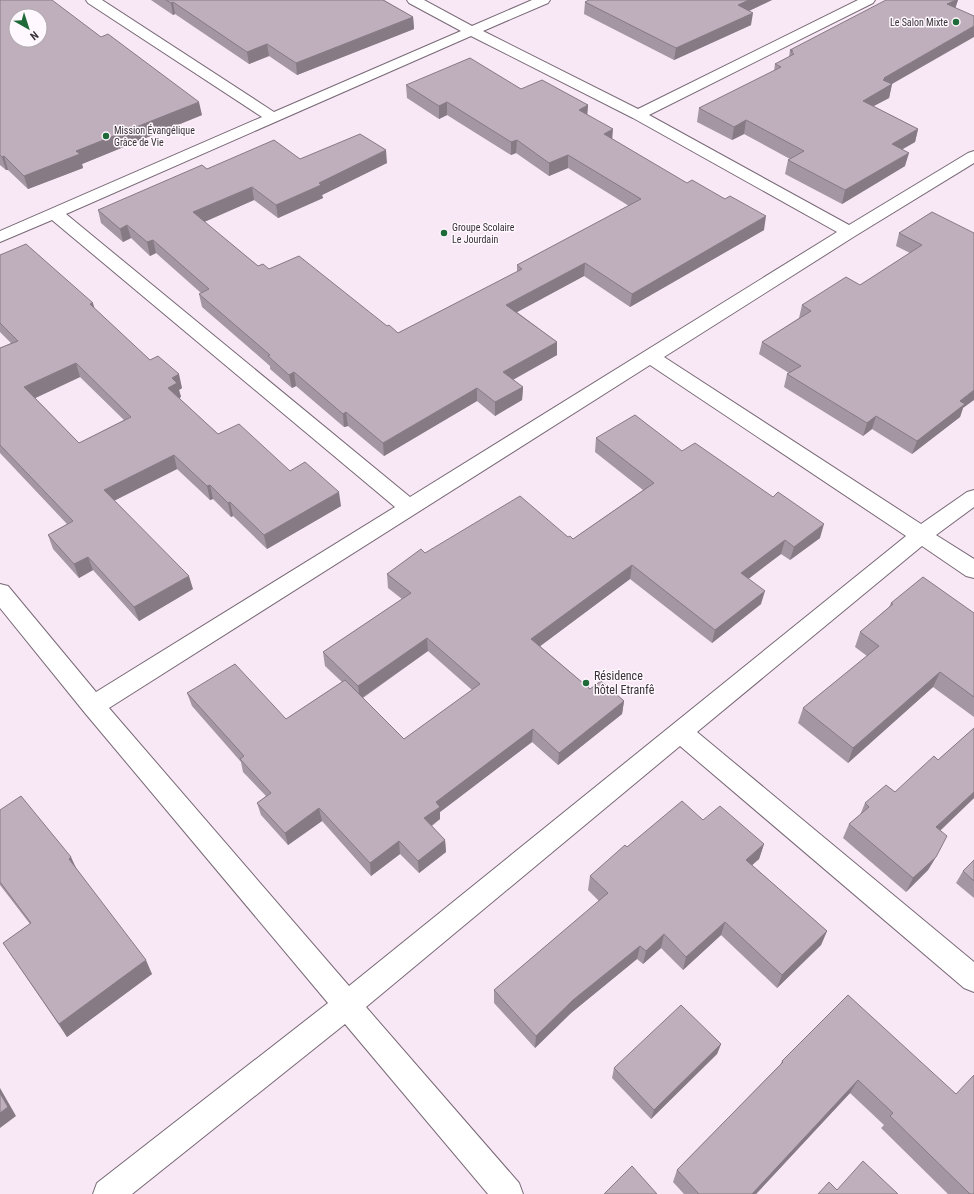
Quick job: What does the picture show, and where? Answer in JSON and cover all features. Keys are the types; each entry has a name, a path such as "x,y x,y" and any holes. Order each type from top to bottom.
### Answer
{"street":[{"path":"93,0 273,118"},
{"path":"414,0 471,31 638,115 849,232"},
{"path":"0,237 543,0"},
{"path":"638,115 868,0"},
{"path":"92,706 849,232 974,156"},
{"path":"55,214 410,508"},
{"path":"651,357 974,570"},
{"path":"108,1194 347,1005 921,535 974,497"},
{"path":"0,592 92,706 508,1194"},
{"path":"680,732 974,979"}],"building":[{"path":"0,0 52,0 101,37 108,34 199,102 76,151 80,154 24,176 4,156 2,157 0,155"},
{"path":"166,0 383,0 413,17 296,63 267,44 247,52 173,2 171,3"},
{"path":"589,0 749,0 738,5 753,13 676,48 585,2"},
{"path":"886,0 956,0 947,4 974,16 974,26 884,78 883,80 892,84 863,101 918,129 892,144 909,153 845,190 788,160 804,151 746,120 734,127 699,108 781,67 775,64 794,54 791,52 793,51 790,50"},
{"path":"470,58 521,89 542,80 588,105 579,110 613,129 604,134 687,183 692,180 725,199 730,196 766,216 632,294 585,263 506,305 557,342 503,372 523,387 495,402 477,388 383,443 346,412 343,414 294,372 289,375 268,356 270,355 199,294 209,289 153,240 147,242 127,225 120,229 98,210 202,165 207,169 274,140 300,159 360,134 386,150 319,183 321,185 276,205 252,187 193,212 258,266 263,264 269,269 299,256 387,326 389,325 398,333 522,269 517,265 641,199 568,155 549,163 517,140 511,142 447,102 439,106 406,85"},
{"path":"932,212 974,233 974,390 960,401 965,404 917,441 876,416 867,423 787,374 801,366 762,342 811,311 802,305 846,277 860,285 922,245 899,233"},
{"path":"26,244 93,303 90,304 150,360 158,356 179,374 172,378 177,383 168,388 218,434 239,424 290,471 305,462 339,492 264,535 230,502 228,503 210,485 207,486 174,455 104,490 189,576 134,607 88,557 74,564 48,535 73,521 0,445 0,348 18,341 0,323 0,255","holes":["76,363 131,417 79,443 24,387"]},
{"path":"635,415 682,451 695,443 773,497 778,492 824,524 794,547 785,540 741,573 765,591 715,630 632,565 531,639 590,689 601,681 624,701 559,753 533,729 436,802 440,807 424,818 445,840 418,861 399,841 370,863 319,808 285,833 257,803 271,793 240,759 244,756 187,693 235,664 286,719 345,680 404,739 480,684 427,638 358,686 323,652 411,593 387,574 421,549 425,553 520,496 568,537 570,536 573,539 654,483 596,438"},
{"path":"923,577 974,613 974,697 940,672 853,748 803,708 879,646 860,632 893,604 891,603"},
{"path":"974,728 974,792 936,827 947,836 936,857 913,878 849,824 869,807 865,803 886,785 895,792 934,756 938,760"},
{"path":"21,796 71,857 69,859 146,960 59,1024 3,943 31,923 0,882 0,810"},
{"path":"682,801 703,820 720,806 764,844 746,860 827,931 782,975 725,922 686,957 664,934 646,951 640,946 573,1000 536,1036 494,990 608,893 590,876 625,845 627,847"},
{"path":"974,860 974,881 963,871"},
{"path":"848,995 956,1094 974,1075 974,1194 970,1194 890,1116 893,1113 858,1080 752,1194 699,1194 677,1170"},
{"path":"681,1005 721,1044 654,1110 614,1068"},
{"path":"0,1093 8,1107 0,1113"},
{"path":"863,1161 898,1194 818,1194 829,1182 837,1190"},
{"path":"632,1166 657,1194 604,1194"}],"place":[{"name":"Le Salon Mixte","path":"956,22"},
{"name":"Mission Évangélique Grâce de Vie","path":"106,136"},
{"name":"Groupe Scolaire Le Jourdain","path":"444,233"},
{"name":"Résidence hôtel Etranfê","path":"586,683"}]}
